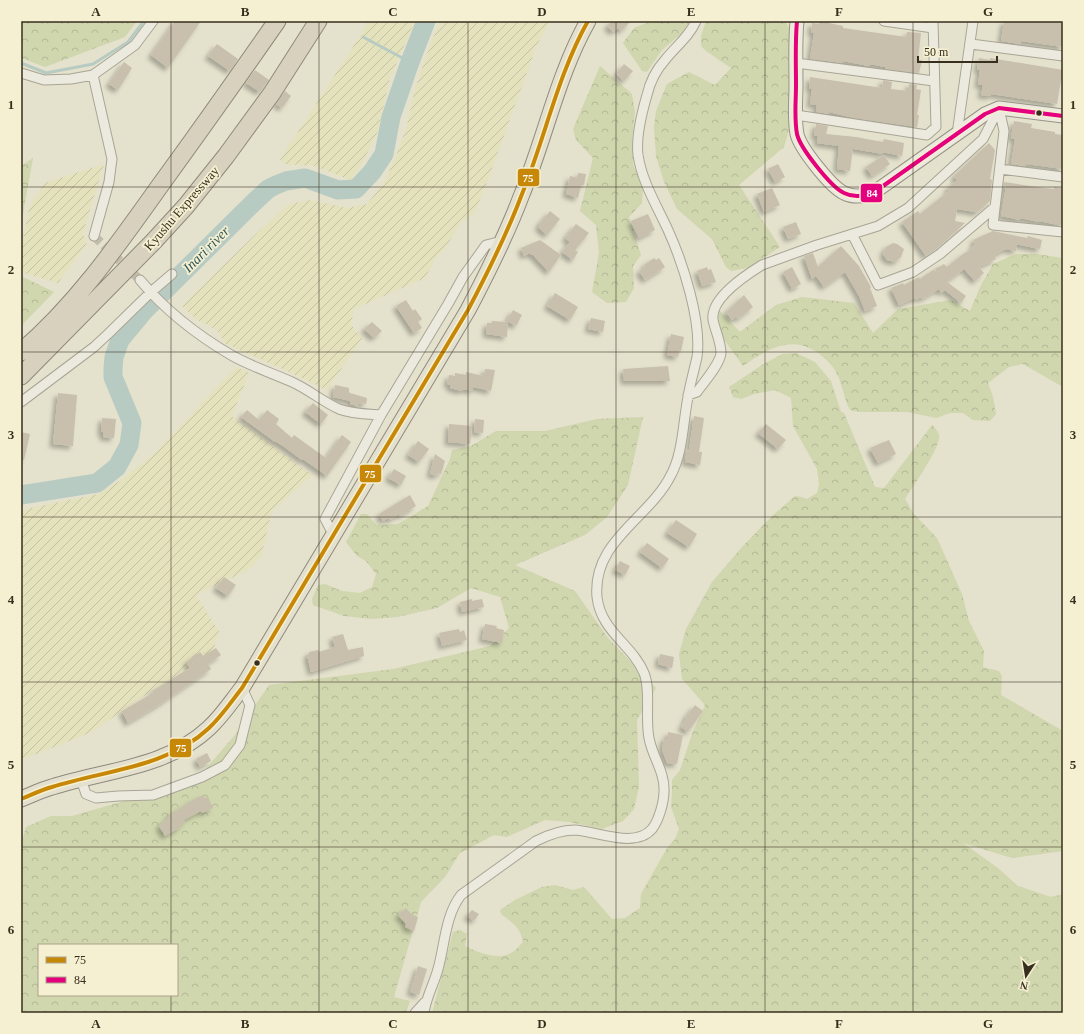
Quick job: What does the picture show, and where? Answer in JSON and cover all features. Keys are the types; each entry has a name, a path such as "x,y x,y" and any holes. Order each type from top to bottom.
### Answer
{"highway":[{"name":"Kyushu Expressway","path":"21,352 41,335 75,299 106,260 277,21"},
{"name":"Kyushu Expressway","path":"21,376 153,242 186,206 226,156 272,93 318,21"}],"main road":[{"path":"21,800 50,787 144,764 164,757 193,741 209,728 242,688 468,310 488,272 522,194 563,79 580,35 588,21"}],"street":[{"path":"21,73 44,80 71,79 93,75 135,44 153,21"},
{"path":"424,1013 425,1002 438,970 451,913 456,902 470,888 536,841 548,835 574,830 630,839 642,836 651,830 657,821 664,791 663,777 651,749 648,736 646,719 647,684 645,676 641,667 608,626 599,608 597,582 602,561 614,542 660,492 671,477 678,461 688,394 698,343 697,326 687,281 670,233 649,191 638,153 640,126 646,96 653,77 664,61 691,32 696,21"},
{"path":"797,21 797,135 806,153 836,188 852,196 868,195 876,191 985,114 999,108 1063,116"},
{"path":"796,115 927,135 936,127 933,25 884,21"},
{"path":"957,134 971,44 973,21"},
{"path":"971,44 1063,56"},
{"path":"796,63 934,81"},
{"path":"93,75 112,158 109,182 94,236"},
{"path":"688,394 697,392 719,359 720,348 713,315 714,307 720,298 754,270 762,266 817,245 878,226 908,208 983,139 999,108"},
{"path":"999,108 1004,131 992,225 1063,232"},
{"path":"1000,169 1063,177"},
{"path":"852,234 878,285 912,272 940,254 995,207"},
{"path":"333,534 325,519 381,415 463,277 486,246 502,241"},
{"path":"21,402 104,339 151,292 172,274"},
{"path":"140,280 170,310 198,333 231,355 255,367 293,382 338,409 350,412 381,415"},
{"path":"81,779 86,794 96,798 118,796 153,796 202,777 225,765 240,745 250,705 242,688"},
{"path":"415,1013 425,1002"}],"shaded area":[{"path":"368,21 415,21 390,78 378,131 361,166 350,180 315,166 286,164 280,160 362,33"},
{"path":"440,21 550,21 537,45 474,214 460,223 445,249 435,259 425,278 354,309 351,325 362,338 327,390 226,344 217,330 196,319 182,306 289,204 311,200 347,208 367,204 384,183 396,156 406,129 414,93 426,56"},
{"path":"104,164 83,233 87,243 58,283 21,272 21,249 29,208 45,183"},
{"path":"236,367 249,373 232,416 312,475 272,511 261,557 248,570 196,595 219,631 213,652 136,701 92,732 21,760 21,514 26,509 98,494 118,482 155,453"}],"green space":[{"path":"21,21 137,21 125,37 45,67 21,58"},
{"path":"663,21 690,21 682,33 662,50 647,72 642,71 623,43 634,28 646,23"},
{"path":"706,21 784,21 790,30 789,130 784,147 739,185 780,247 748,268 731,271 726,267 712,239 677,209 664,182 656,156 654,126 656,111 667,84 689,72 715,85 731,68 701,46 701,36"},
{"path":"600,66 632,94 635,112 632,140 633,164 643,190 642,203 629,217 641,255 633,266 634,288 626,302 607,303 592,292 599,253 596,225 580,211 593,158 576,140 573,129"},
{"path":"33,158 21,225 21,166"},
{"path":"1016,254 1036,254 1063,258 1063,387 1023,364 1009,367 988,383 993,397 996,414 990,421 973,420 963,413 950,413 936,418 907,412 858,412 850,410 836,372 830,363 818,353 808,347 798,345 779,346 743,366 723,338 717,324 719,310 740,332 776,305 802,297 854,303 873,333 898,309 951,300 970,311 980,287 993,264"},
{"path":"21,276 54,292 21,326"},
{"path":"796,353 815,362 831,381 841,412 844,413 875,487 884,488 932,425 937,431 939,438 935,451 905,499 914,514 937,538 962,594 969,621 984,651 983,667 999,671 1002,676 1001,695 1063,731 1063,851 1012,858 963,843 998,868 1018,886 1051,897 1063,894 1063,1013 432,1013 453,932 460,930 467,934 465,946 481,953 493,956 504,956 511,953 523,942 518,929 501,914 500,910 515,900 542,887 555,885 573,890 584,887 612,919 625,918 640,908 641,894 667,848 675,839 679,829 671,807 672,780 680,770 692,734 705,705 682,679 679,654 686,629 712,582 742,547 772,516 795,496 807,499 817,493 819,484 817,469 793,426 791,398 775,390 754,394 741,399 733,397 729,387 762,365 782,354"},
{"path":"643,417 628,485 607,517 585,535 515,565 575,591 608,638 656,688 637,720 639,787 634,809 623,821 602,829 569,822 545,820 507,837 494,835 460,853 445,877 421,902 394,997 410,1001 406,1013 21,1013 21,844 26,827 51,816 72,816 138,797 203,772 234,736 269,685 393,669 490,646 509,628 500,597 471,588 437,608 397,617 372,619 344,616 313,605 312,599 318,585 325,584 342,591 360,593 372,587 376,574 366,561 357,556 346,542 361,514 367,514 377,525 398,524 428,506 450,459 452,450 471,446 496,431 545,431 597,419"}],"building":[{"path":"175,21 201,21 168,68 151,55"},
{"path":"612,21 631,21 621,31 618,28 613,32 607,26"},
{"path":"820,21 829,21 829,23 843,26 843,28 906,37 907,32 921,33 918,60 922,60 919,73 885,69 885,67 870,64 869,66 843,61 843,63 810,59 814,33 811,32 812,23 819,24"},
{"path":"1004,21 1063,21 1063,47 1021,41 1020,44 1001,41"},
{"path":"217,44 238,59 230,71 208,56"},
{"path":"979,58 990,60 990,58 1063,70 1063,80 1061,80 1057,104 991,94 990,96 981,95 983,85 978,85 980,70 977,69"},
{"path":"124,62 132,68 118,90 109,84"},
{"path":"624,64 633,71 624,81 616,74"},
{"path":"255,70 269,80 260,92 246,83"},
{"path":"810,77 882,88 883,80 892,82 891,89 908,91 909,84 917,85 916,89 921,90 917,115 919,115 917,127 854,118 829,112 829,114 817,112 817,105 810,104 812,89 809,88"},
{"path":"285,91 291,96 282,108 276,104"},
{"path":"1014,121 1032,124 1031,128 1055,132 1055,134 1063,135 1063,169 1026,164 1026,166 1011,164 1015,139 1011,138"},
{"path":"816,124 828,126 826,134 883,142 884,139 904,143 902,156 854,149 853,147 850,171 837,169 839,146 817,143 818,136 814,136"},
{"path":"989,143 995,150 990,179 992,180 990,201 976,213 957,209 955,221 965,223 926,256 902,222 918,211 920,214 949,191 947,189 957,180 954,176"},
{"path":"884,155 890,164 872,176 866,167"},
{"path":"778,164 785,177 775,182 768,169"},
{"path":"578,173 586,174 584,185 581,185 578,198 566,194 570,176 577,178"},
{"path":"1004,182 1054,189 1054,187 1063,188 1063,226 1001,216 1006,186 1003,188"},
{"path":"772,188 780,205 764,212 757,194"},
{"path":"550,211 560,219 547,235 538,227"},
{"path":"648,214 655,230 639,238 631,221"},
{"path":"796,222 801,234 788,239 783,227"},
{"path":"576,224 589,233 575,250 578,252 573,260 562,252 570,242 565,238"},
{"path":"993,231 1027,238 1028,236 1042,240 1040,249 1017,245 1016,251 1006,249 994,255 996,259 979,267 984,273 975,281 964,269 947,282 966,296 961,303 945,290 941,293 939,289 922,299 921,297 916,300 915,298 899,305 891,288 903,283 904,285 919,277 920,279 933,270 938,274 935,269 944,264 947,267 963,254 972,249 971,248 975,244 973,240"},
{"path":"540,240 561,255 549,272 530,253 524,256 521,248"},
{"path":"893,243 904,249 901,257 895,262 887,260 883,254 886,247"},
{"path":"841,246 859,266 871,287 870,288 877,306 865,311 859,296 845,272 824,287 816,276 812,279 804,256 813,253 818,267"},
{"path":"654,258 656,260 659,258 665,267 645,280 639,271 645,267 644,265"},
{"path":"707,267 708,270 711,269 716,282 702,286 697,271"},
{"path":"792,267 801,284 792,289 783,272"},
{"path":"555,293 578,307 570,320 547,306"},
{"path":"744,295 753,307 738,319 736,317 732,320 726,312"},
{"path":"406,300 413,311 415,309 422,319 418,322 422,328 414,333 396,306"},
{"path":"513,310 522,315 516,326 507,321"},
{"path":"591,318 605,321 603,332 588,329"},
{"path":"492,321 508,322 507,337 486,334 487,323 492,323"},
{"path":"372,322 382,331 374,338 364,329"},
{"path":"671,334 684,337 678,357 667,355"},
{"path":"668,366 670,381 624,381 623,369"},
{"path":"485,369 495,370 491,391 473,387 473,391 463,389 462,391 450,388 451,385 447,384 449,375 455,376 455,373 466,375 466,372 484,376"},
{"path":"335,385 349,388 350,393 367,398 366,404 359,403 359,406 350,404 351,401 333,397"},
{"path":"58,393 77,395 73,446 53,444"},
{"path":"313,403 328,415 321,424 305,412"},
{"path":"247,410 259,420 267,410 279,419 276,424 292,438 294,435 326,458 342,435 351,442 327,476 275,442 241,417"},
{"path":"694,416 704,418 699,452 702,452 700,465 685,462 687,449 689,450"},
{"path":"102,418 116,419 114,438 103,437 103,432 101,432"},
{"path":"475,419 484,420 483,433 474,432"},
{"path":"449,424 472,426 470,444 448,442"},
{"path":"766,424 786,440 778,449 758,433"},
{"path":"21,432 30,434 24,460 21,459"},
{"path":"889,440 896,454 878,463 870,448"},
{"path":"418,441 429,449 419,462 408,455"},
{"path":"435,454 445,461 441,474 438,473 437,476 430,474"},
{"path":"394,469 406,476 401,485 388,478"},
{"path":"410,495 416,506 400,516 399,514 390,520 388,518 383,521 379,514"},
{"path":"676,520 697,534 689,547 667,533"},
{"path":"647,543 669,559 662,568 640,552"},
{"path":"620,561 630,566 625,575 615,570"},
{"path":"224,577 236,585 228,596 216,588"},
{"path":"472,599 472,601 482,599 484,607 462,612 460,602"},
{"path":"485,624 497,626 496,628 504,630 502,643 482,639"},
{"path":"459,629 460,632 464,630 467,640 442,646 439,633"},
{"path":"343,634 348,650 363,647 364,656 311,672 307,655 309,652 318,650 319,652 335,647 332,637"},
{"path":"216,648 221,655 208,664 211,669 160,704 128,723 122,711 153,693 152,691 190,668 186,662 200,652 203,656"},
{"path":"660,654 674,657 672,668 658,664"},
{"path":"695,705 703,711 688,732 681,727 686,719 685,718"},
{"path":"668,732 683,735 677,764 667,763 662,750 664,738 667,738"},
{"path":"207,753 211,761 200,767 196,759"},
{"path":"203,795 205,798 208,797 213,808 202,813 201,811 184,820 185,822 180,825 181,827 165,836 159,826 169,817 169,815"},
{"path":"406,908 412,915 418,917 414,931 405,927 406,924 398,915"},
{"path":"472,910 479,914 474,921 467,916"},
{"path":"418,966 427,969 419,995 410,992"}],"waterway":[{"path":"21,63 46,73 93,64 128,42 144,21"},
{"name":"Inari river","path":"21,495 97,483 117,467 129,445 132,423 113,377 114,357 120,340 144,311 268,189 286,181 305,178 338,190 356,189 372,172 384,154 391,117 426,21"},
{"path":"363,37 410,62"}],"tunnel":[{"path":"94,236 140,280"}],"transit line":[{"name":"75","path":"21,799 48,788 135,766 174,752 209,728 242,688 468,310 510,224 530,173 568,63 577,41 588,21"},
{"name":"84","path":"797,21 795,116 797,134 804,148 824,175 838,189 848,195 860,196 876,191 985,114 999,108 1063,116"}]}
